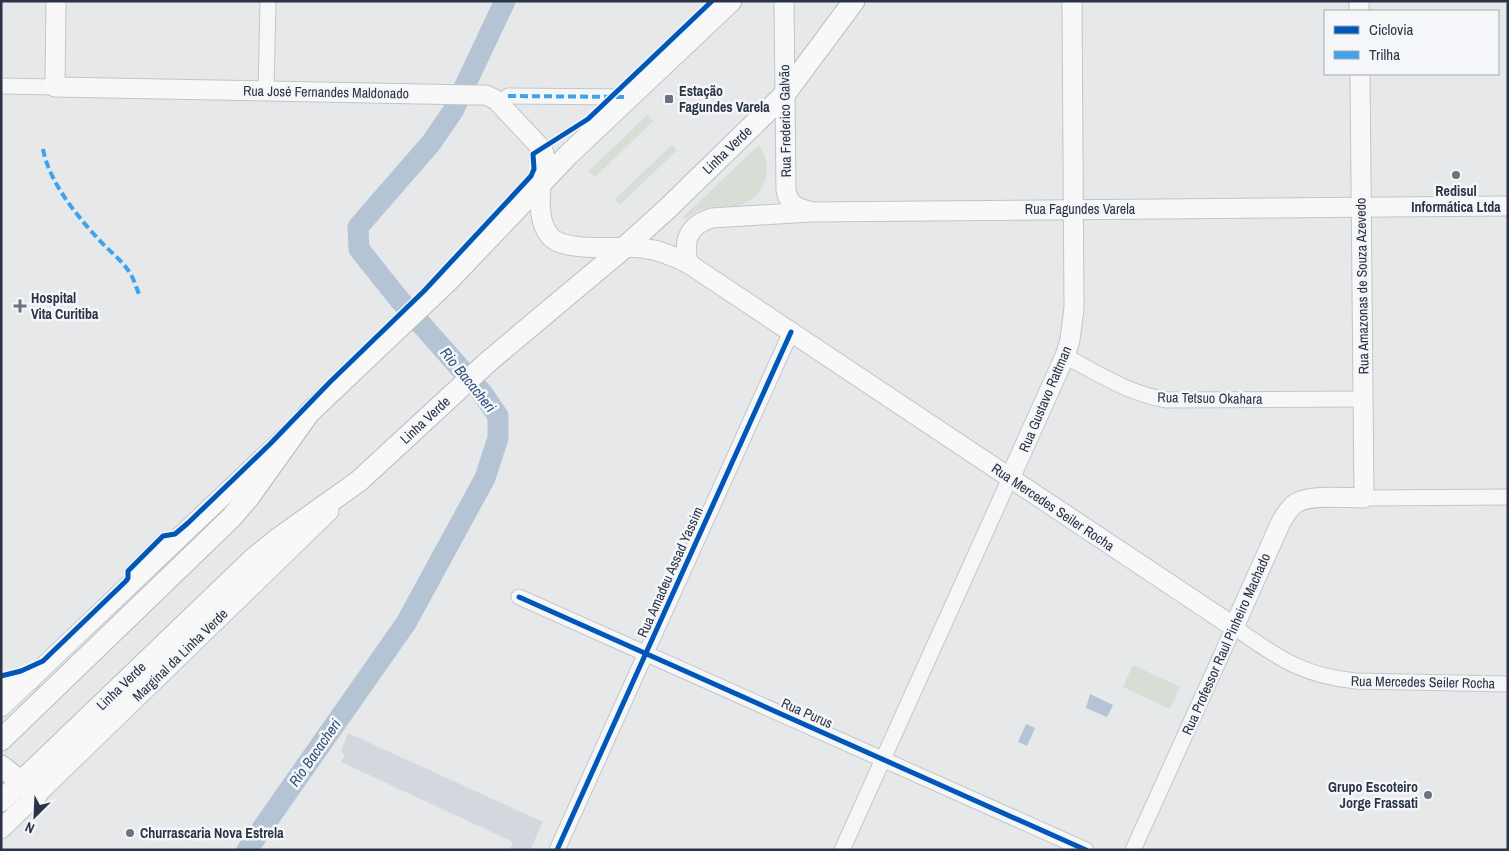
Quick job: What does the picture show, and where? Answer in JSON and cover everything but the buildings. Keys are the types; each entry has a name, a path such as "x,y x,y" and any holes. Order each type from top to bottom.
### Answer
{"highway":[{"path":"1,740 231,518 249,497 309,414 459,270 542,180 731,1"},
{"name":"Linha Verde","path":"1,801 29,788 253,559 279,538 360,481 489,361 625,247 784,95 853,2"},
{"path":"1,685 30,679"},
{"path":"1,766 29,788"}],"main road":[{"path":"55,87 56,1"},
{"name":"Rua Gustavo Rattman","path":"1010,478 1066,356 1070,340 1074,308 1072,1"},
{"name":"Rua Frederico Galvão","path":"784,9 787,197 795,207 810,212"},
{"name":"Rua Amazonas de Souza Azevedo","path":"1360,75 1364,498"},
{"name":"Rua José Fernandes Maldonado","path":"55,87 486,95 496,100 540,145 544,156 540,196 542,217 547,232 553,239 562,244 576,246 625,247"},
{"name":"Rua Fagundes Varela","path":"689,264 686,244 692,230 703,221 712,218 810,212 1508,206"},
{"name":"Rua Mercedes Seiler Rocha","path":"625,247 656,250 689,264 1234,627"},
{"path":"1,707 309,414"},
{"name":"Rua Professor Raul Pinheiro Machado","path":"1234,627 1281,522 1295,504 1311,499 1364,498"},
{"path":"1,829 29,788"}],"street":[{"path":"266,91 268,1"},
{"path":"1,86 55,87"},
{"path":"508,96 628,98"},
{"name":"Rua Amadeu Assad Yassim","path":"557,850 790,332"},
{"name":"Rua Tetsuo Okahara","path":"1066,356 1134,392 1167,400 1363,399"},
{"name":"Rua Gustavo Rattman","path":"842,850 1010,478"},
{"path":"1364,498 1508,497"},
{"name":"Rua Purus","path":"519,597 1086,850"},
{"name":"Rua Mercedes Seiler Rocha","path":"1234,627 1277,657 1295,667 1334,679 1508,684"},
{"name":"Rua Professor Raul Pinheiro Machado","path":"1133,850 1234,627"}],"shaded area":[{"path":"647,115 653,121 595,177 589,171"},
{"path":"672,145 677,150 620,205 615,199"},
{"path":"759,145 764,153 767,171 762,188 756,195 740,205 699,210 685,220 683,217"},
{"path":"1133,665 1180,687 1170,709 1123,687"},
{"path":"348,733 543,822 530,850 510,850 513,842 341,762 345,754 341,752"}],"water":[{"path":"1090,694 1113,705 1107,717 1086,708"},
{"path":"1026,724 1035,728 1027,746 1018,742"}],"waterway":[{"name":"Rio Bacacheri","path":"247,850 406,623 485,478 498,438 498,416 483,394 398,298 359,249 358,227 431,143 453,111 505,1"}],"marked path":[{"path":"508,96 627,97"},
{"path":"43,149 46,162 59,188 76,213 127,269 133,278 139,294"}],"cycle path":[{"path":"1,676 21,671 43,661 126,581 128,571 163,536 175,534 188,523 424,291 531,176 534,169 533,154 588,119 712,1"},
{"path":"557,850 791,332"},
{"path":"519,597 1086,850"}],"place":[{"name":"Estação Fagundes Varela","path":"669,99"},
{"name":"Redisul Informática Ltda","path":"1456,175"},
{"name":"Hospital Vita Curitiba","path":"20,306"},
{"name":"Grupo Escoteiro Jorge Frassati","path":"1428,795"},
{"name":"Churrascaria Nova Estrela","path":"130,833"}]}
